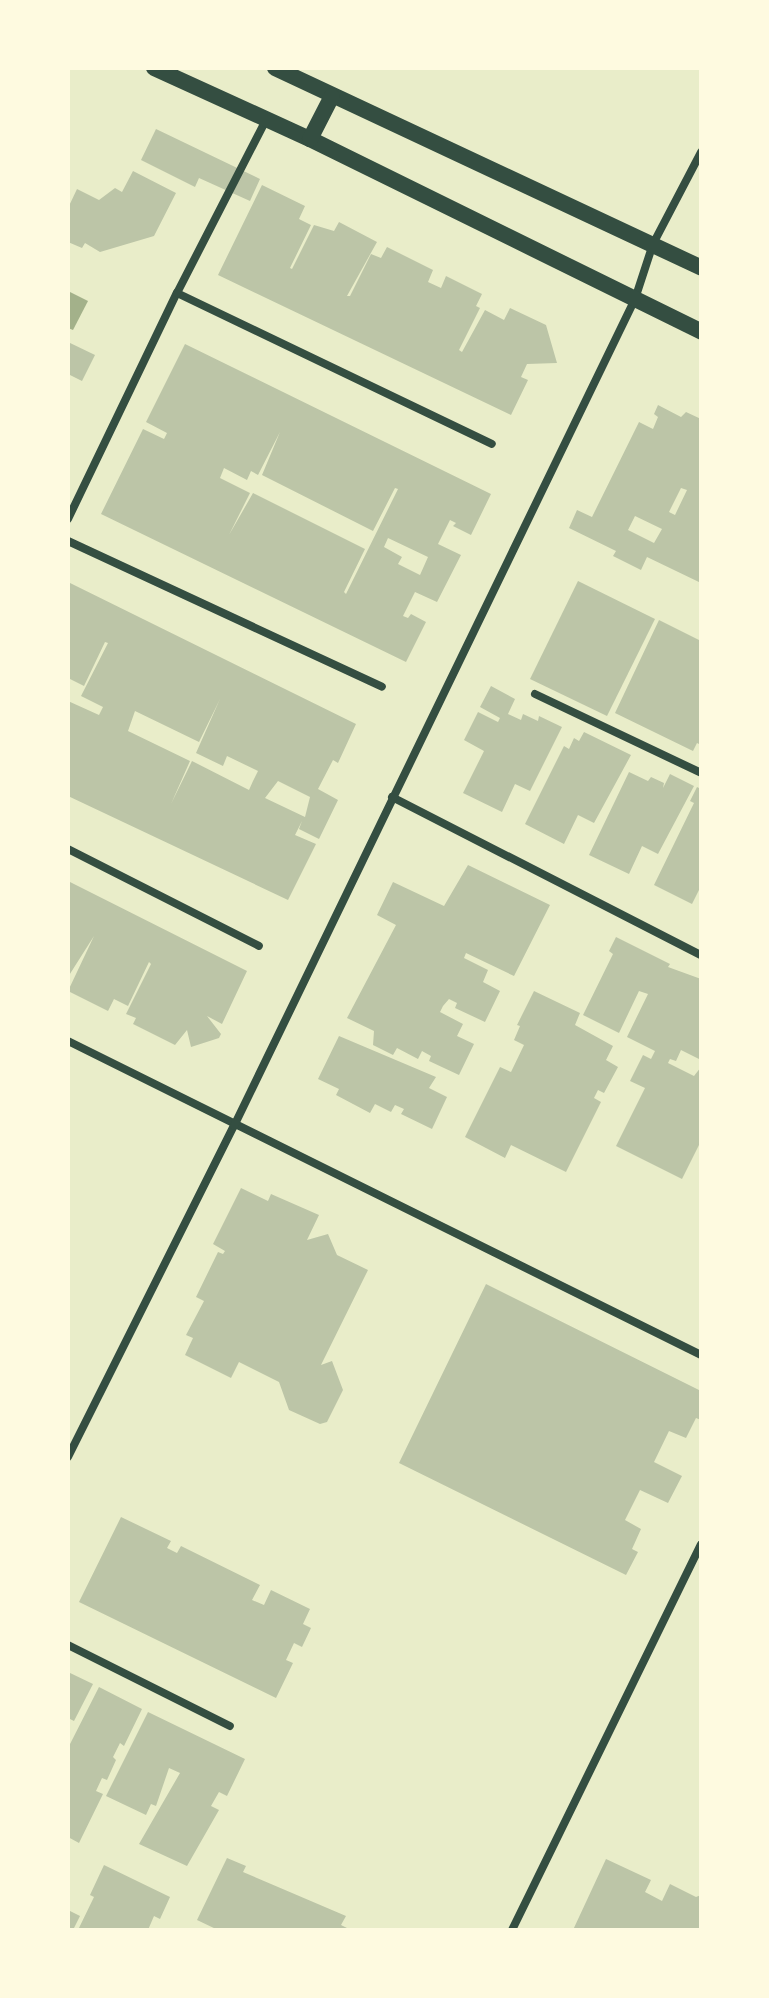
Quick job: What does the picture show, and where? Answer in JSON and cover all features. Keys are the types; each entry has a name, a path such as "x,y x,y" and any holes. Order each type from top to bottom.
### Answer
{"main road":[{"path":"154,68 310,139 701,331"},
{"path":"275,68 701,268"},
{"path":"310,139 332,96"}],"street":[{"path":"68,519 177,293 266,120"},
{"path":"68,1457 234,1126 635,299 653,244 701,152"},
{"path":"177,293 492,444"},
{"path":"68,541 382,687"},
{"path":"535,694 701,773"},
{"path":"392,797 701,955"},
{"path":"68,849 259,946"},
{"path":"68,1041 701,1355"},
{"path":"512,1930 701,1545"},
{"path":"68,1645 230,1726"}],"shaded area":[{"path":"68,291 88,301 73,330 68,328"}],"building":[{"path":"156,129 260,179 250,201 199,178 195,187 141,160"},
{"path":"133,171 176,193 154,236 100,252 85,243 82,248 68,242 68,208 77,189 99,200 115,188 122,192"},
{"path":"262,185 305,206 299,219 311,225 290,268 314,225 334,231 339,222 377,242 347,296 350,296 371,254 381,258 387,247 433,270 428,282 441,288 446,276 482,294 476,306 480,308 459,350 462,352 485,310 504,320 510,308 546,325 557,363 527,364 521,377 528,380 511,415 218,275"},
{"path":"68,342 95,355 82,381 68,374"},
{"path":"185,344 491,494 471,535 453,526 456,523 450,520 438,544 461,555 437,602 415,592 403,616 408,618 411,614 426,622 406,662 101,514 143,429 164,439 167,433 146,422","holes":["280,432 262,475 373,531 395,488 398,489 346,594 344,592 365,549 253,493 229,535 250,493 220,478 224,468 247,480 251,471 258,475","388,538 428,557 420,575 398,564 402,557 384,547"]},
{"path":"658,405 681,417 686,412 701,419 701,583 647,557 641,570 613,556 616,551 569,528 577,510 592,517 639,422 653,429 658,417 654,414","holes":["681,488 687,490 675,515 669,512","635,516 662,529 654,543 628,530"]},
{"path":"578,581 655,619 607,716 530,679"},
{"path":"68,582 356,724 338,763 333,760 318,789 338,800 319,839 299,829 302,821 295,835 316,844 288,900 68,796 68,701 99,715 103,707 81,696 108,643 105,642 84,686 68,678","holes":["220,699 196,753 223,766 227,756 258,771 249,790 192,761 171,804 190,761 128,731 135,711 199,742","278,781 310,797 305,817 265,798"]},
{"path":"659,620 701,641 701,745 697,743 693,751 615,713"},
{"path":"491,686 515,699 508,714 521,720 523,714 538,721 539,716 562,727 530,791 515,784 502,812 463,793 484,751 464,740 478,712 498,722 500,718 480,707"},
{"path":"584,732 631,755 594,823 578,815 564,844 525,824 564,746 569,749 574,738 579,741"},
{"path":"629,772 648,781 651,777 664,783 663,788 670,774 694,786 658,854 642,846 629,874 589,855"},
{"path":"697,787 701,789 701,886 692,904 654,885 694,803 690,801"},
{"path":"468,865 550,905 514,976 466,953 464,958 488,970 483,982 500,991 485,1022 455,1008 457,1003 449,999 440,1012 463,1024 457,1036 474,1044 459,1075 429,1061 431,1056 422,1051 418,1059 397,1048 393,1055 373,1045 374,1031 347,1018 396,925 377,915 393,882 444,906"},
{"path":"68,881 247,971 222,1024 207,1016 221,1034 219,1038 191,1047 187,1030 175,1045 133,1024 136,1018 126,1014 151,964 149,962 128,1006 114,999 108,1011 68,991 94,936 68,977"},
{"path":"616,937 670,964 668,967 701,979 701,1060 681,1050 676,1061 670,1059 668,1063 694,1076 701,1067 701,1141 682,1179 616,1146 645,1088 630,1081 643,1055 651,1059 655,1051 627,1037 648,994 639,991 619,1033 583,1015 613,954 609,951"},
{"path":"534,991 580,1013 575,1025 613,1046 606,1060 618,1067 604,1093 598,1090 594,1098 601,1102 566,1172 511,1145 505,1158 465,1137 500,1067 511,1072 524,1045 514,1040 520,1026 517,1025"},
{"path":"339,1036 436,1077 429,1088 447,1097 432,1129 401,1114 404,1109 395,1105 391,1112 375,1104 370,1113 336,1095 339,1089 318,1079"},
{"path":"241,1188 268,1201 271,1194 319,1215 307,1240 328,1234 337,1255 368,1270 321,1365 332,1361 343,1390 327,1422 320,1424 289,1410 279,1382 239,1362 231,1378 185,1355 193,1338 186,1335 204,1301 196,1297 218,1252 223,1254 225,1251 213,1244"},
{"path":"486,1284 701,1391 701,1420 696,1418 686,1438 669,1431 654,1462 682,1476 668,1503 640,1490 625,1520 641,1529 632,1549 638,1552 626,1575 399,1463"},
{"path":"121,1517 171,1541 167,1548 177,1553 181,1546 260,1585 252,1600 264,1605 271,1590 310,1609 303,1624 311,1628 302,1647 294,1643 286,1660 293,1663 276,1698 79,1602"},
{"path":"68,1672 93,1684 74,1721 68,1718"},
{"path":"99,1687 142,1709 124,1746 120,1743 113,1757 116,1760 107,1780 102,1778 96,1791 103,1794 79,1843 68,1837 68,1748"},
{"path":"148,1712 245,1759 227,1796 219,1792 211,1806 219,1810 187,1866 139,1844 180,1773 169,1768 156,1806 151,1804 146,1815 106,1796"},
{"path":"227,1858 246,1866 243,1872 346,1916 341,1925 351,1930 218,1930 197,1920"},
{"path":"606,1859 651,1880 645,1892 662,1901 670,1884 696,1897 701,1895 701,1930 573,1930"},
{"path":"104,1865 170,1897 160,1919 154,1916 148,1930 78,1930 94,1897 90,1895"},
{"path":"68,1910 80,1916 73,1930 68,1930"}]}
